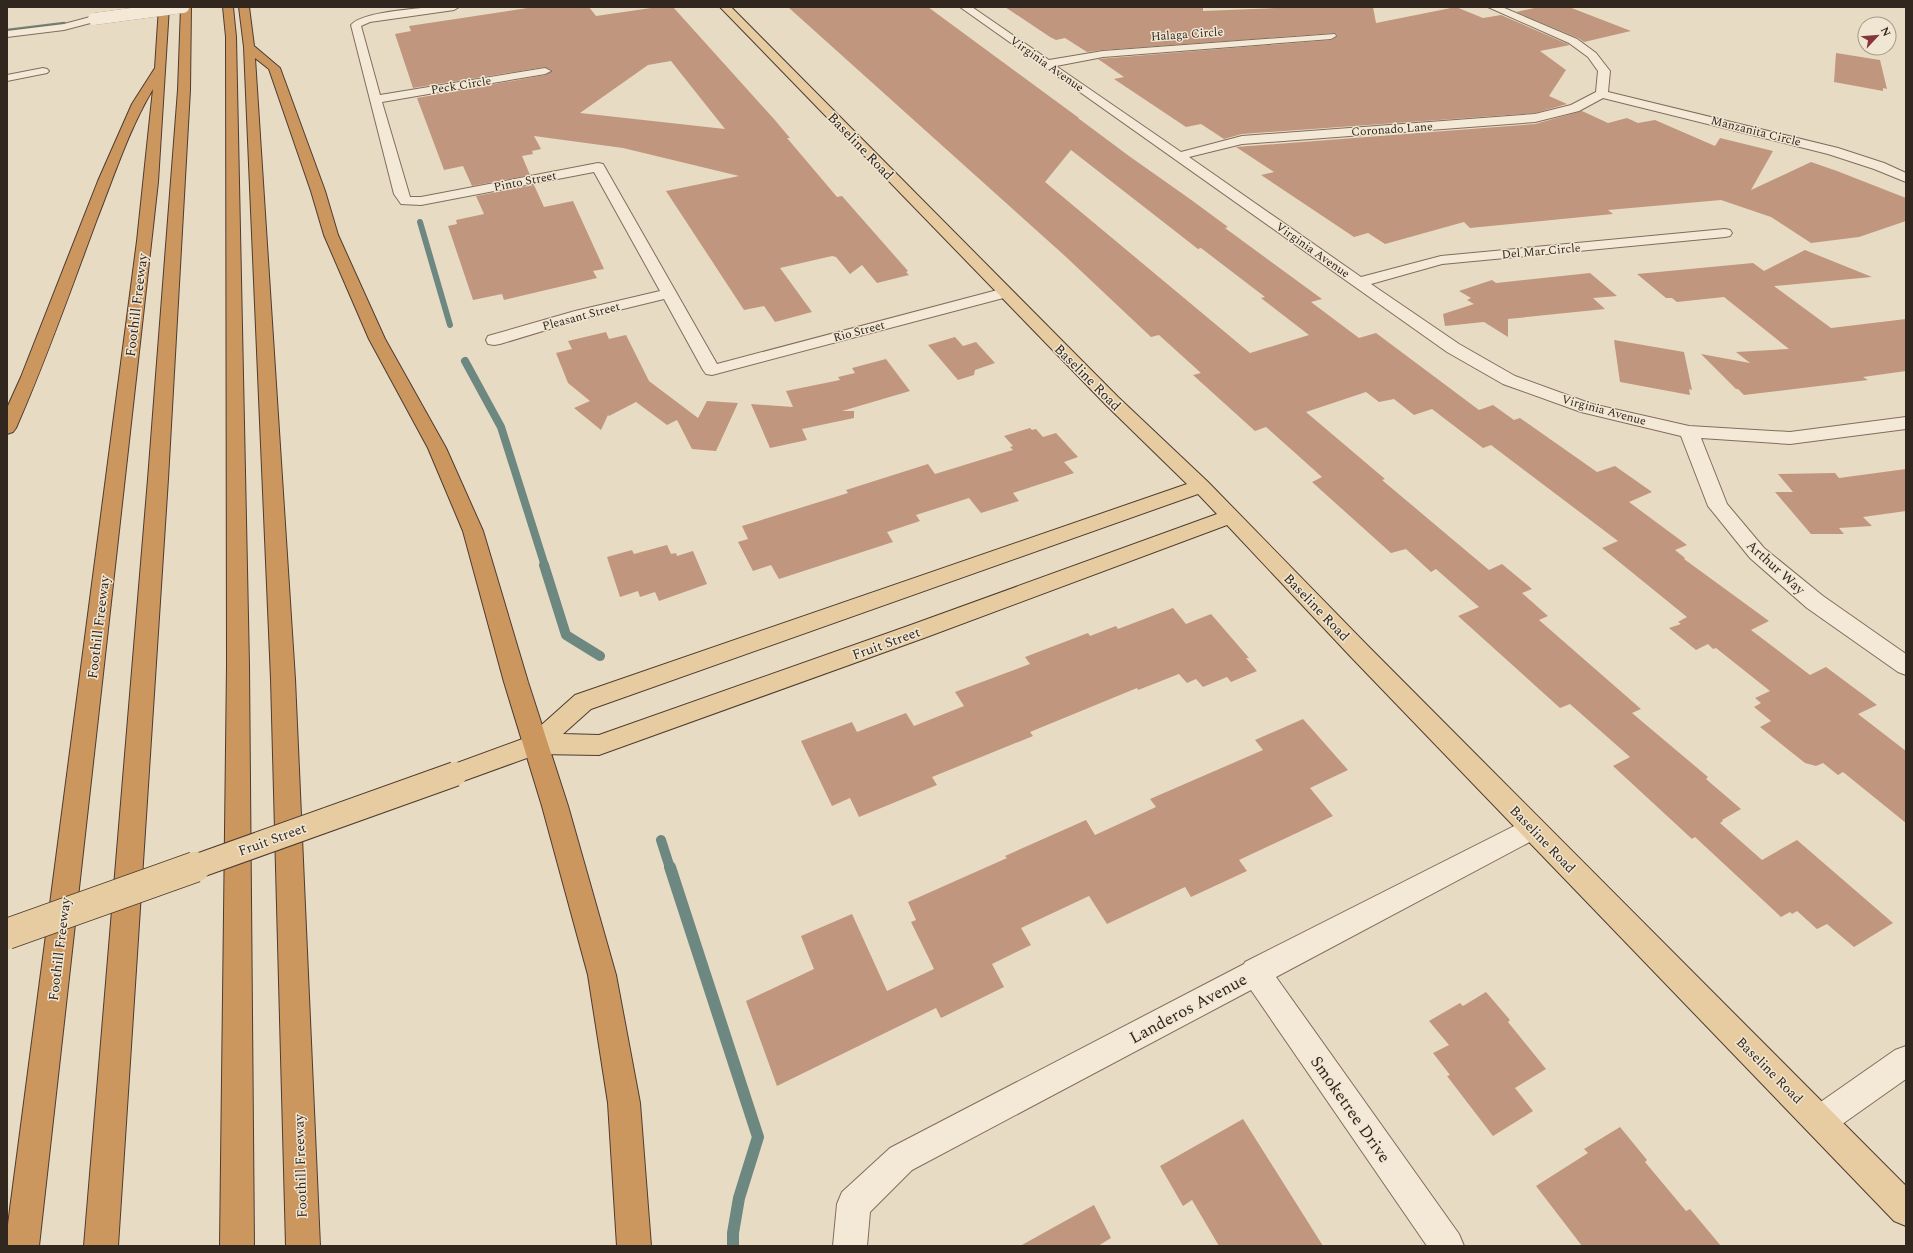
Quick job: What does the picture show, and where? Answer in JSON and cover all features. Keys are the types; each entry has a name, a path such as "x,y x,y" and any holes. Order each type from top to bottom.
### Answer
{"highway":[{"name":"Foothill Freeway","path":"22,1246 143,247 162,66 164,7"},
{"path":"100,1246 158,487 184,90 185,7"},
{"path":"228,7 231,37 238,665 237,1246"},
{"name":"Foothill Freeway","path":"244,7 249,47 283,678 303,1246"},
{"path":"249,47 274,68 334,242 376,339 438,448 473,531 516,682 537,744 602,975 624,1103 634,1246"},
{"path":"7,428 30,377 105,181 138,104 162,66"}],"main road":[{"name":"Baseline Road","path":"725,7 1004,293 1112,401 1201,486 1532,828 1906,1208"},
{"name":"Fruit Street","path":"537,744 583,702 1201,486"},
{"name":"Fruit Street","path":"7,934 537,744 599,745 1230,517"}],"street":[{"path":"7,28 62,21 94,19 185,7"},
{"name":"Pinto Street","path":"454,7 359,22 356,25 401,194 406,201 421,201 598,167 712,370"},
{"name":"Virginia Avenue","path":"965,7 1453,348 1509,380 1587,408 1689,432 1790,438 1906,423"},
{"path":"1493,7 1573,41 1592,55 1604,71 1602,94"},
{"path":"7,34 64,26 94,19"},
{"name":"Halaga Circle","path":"1047,64 1103,54 1331,36"},
{"path":"7,78 44,71"},
{"name":"Peck Circle","path":"376,99 545,71"},
{"name":"Coronado Lane","path":"1179,156 1242,140 1535,118 1575,108 1602,94"},
{"name":"Manzanita Circle","path":"1602,94 1833,151 1879,166 1906,178"},
{"name":"Del Mar Circle","path":"1359,282 1441,260 1725,233"},
{"name":"Pleasant Street","path":"494,340 581,314 670,293"},
{"name":"Rio Street","path":"712,370 1004,293"},
{"name":"Arthur Way","path":"1689,432 1718,506 1757,553 1815,602 1906,666"},
{"name":"Landeros Avenue","path":"850,1246 854,1204 901,1159 1532,828"},
{"name":"Smoketree Drive","path":"1255,972 1447,1246"},
{"path":"1820,1121 1906,1061"}],"building":[{"path":"534,7 589,7 596,16 658,7 673,7 774,119 790,138 787,138 837,197 842,196 908,271 906,272 909,275 877,283 862,265 850,274 836,257 832,256 780,268 812,312 775,322 764,306 744,310 666,191 739,176 623,148 534,136 541,149 532,151 533,154 522,156 530,175 472,186 463,166 444,170 417,98 545,75 552,70 545,67 413,88 395,34 411,31 409,26","holes":["671,61 725,129 580,113 648,65"]},
{"path":"788,7 928,7 1129,156 1228,227 1225,228 1322,299 1311,302 1359,338 1376,333 1479,410 1493,405 1514,420 1520,418 1597,472 1615,466 1652,492 1629,502 1687,545 1675,550 1685,558 1684,559 1769,621 1751,630 1810,675 1826,667 1877,705 1858,714 1906,751 1906,823 1843,772 1838,775 1823,763 1816,766 1805,763 1760,727 1771,721 1754,707 1761,703 1755,698 1770,691 1716,648 1713,649 1708,644 1696,650 1669,628 1681,624 1678,622 1687,617 1602,548 1618,541 1491,445 1483,448 1432,409 1414,415 1394,399 1379,402 1366,392 1306,412 1385,479 1382,480 1489,570 1502,564 1532,589 1522,593 1548,616 1539,620 1641,709 1632,713 1708,777 1706,779 1741,809 1722,820 1723,821 1720,823 1762,860 1797,840 1893,923 1854,947 1827,924 1817,929 1797,911 1792,914 1790,912 1781,917 1695,837 1692,839 1613,766 1630,757 1570,704 1560,708 1458,616 1479,607 1436,569 1431,572 1406,549 1391,553 1312,482 1322,477 1266,427 1255,431 1193,375 1201,373 1159,335 1151,337 1065,256","holes":["1071,150 1198,249 1201,248 1265,297 1261,298 1309,335 1250,353 1045,182"]},
{"path":"1005,7 1203,7 1203,11 1300,7 1373,7 1376,23 1456,7 1483,18 1501,15 1570,45 1540,51 1566,70 1549,96 1567,104 1535,113 1242,134 1224,139 1201,124 1186,127 1114,79 1124,77 1098,59 1331,40 1337,36 1336,33 1087,52 1065,38 1056,40 1050,37"},
{"path":"1539,7 1569,7 1631,31 1584,42 1578,38 1516,12"},
{"path":"1836,53 1880,60 1887,89 1883,88 1883,91 1834,82"},
{"path":"1582,111 1608,123 1627,118 1638,123 1655,120 1715,146 1720,138 1773,151 1751,190 1811,162 1906,198 1906,221 1859,237 1811,243 1771,217 1721,200 1608,210 1613,214 1470,228 1464,222 1385,244 1368,233 1354,237 1261,175 1274,172 1236,147 1535,124"},
{"path":"534,185 544,207 573,201 604,269 593,271 597,278 504,300 502,294 473,300 448,226 457,224 456,220 484,214 476,196"},
{"path":"1805,250 1872,277 1774,286 1831,328 1906,319 1906,371 1863,377 1868,380 1744,395 1701,354 1750,363 1736,352 1789,349 1724,297 1677,302 1672,298 1666,298 1637,274 1753,263 1764,271"},
{"path":"1590,273 1617,296 1593,298 1605,309 1508,319 1508,337 1484,322 1445,326 1443,314 1474,304 1467,300 1471,298 1459,291 1492,280 1496,283"},
{"path":"606,332 609,339 626,335 649,381 698,418 707,401 738,403 716,451 692,449 677,420 667,425 636,402 609,416 608,415 601,430 574,408 590,401 568,383 556,353 572,349 568,341"},
{"path":"955,337 963,346 976,342 995,363 975,370 974,375 958,380 928,345"},
{"path":"1614,340 1684,352 1692,390 1689,389 1690,395 1620,382"},
{"path":"886,359 910,391 842,411 854,411 854,418 802,429 807,440 770,448 751,404 793,407 786,391 840,380 838,377 855,373 852,368"},
{"path":"1030,428 1032,430 1036,429 1043,437 1056,433 1078,457 1064,462 1074,473 1013,493 1019,501 981,513 969,498 916,515 920,521 887,532 893,542 779,579 771,565 753,571 738,542 748,539 742,526 848,493 846,490 928,464 935,474 1013,450 1010,447 1013,446 1004,436"},
{"path":"1906,469 1906,511 1863,517 1872,526 1839,528 1844,534 1811,534 1775,492 1793,492 1778,474 1835,473 1839,478"},
{"path":"667,545 671,554 676,553 677,556 693,551 707,584 659,601 655,592 640,597 638,591 620,597 607,557 632,550 634,554"},
{"path":"1173,608 1186,624 1211,614 1249,658 1246,658 1257,671 1231,682 1227,677 1203,687 1196,679 1187,683 1179,674 1138,690 1137,688 1030,732 1033,736 932,777 937,785 859,817 850,798 832,806 801,741 852,722 857,732 906,713 914,726 964,706 955,692 1030,664 1025,657 1088,633 1090,636 1116,626 1118,629"},
{"path":"1303,719 1348,770 1310,788 1333,816 1239,860 1247,871 1191,897 1185,887 1107,924 1089,896 1021,928 1031,945 992,964 1004,987 941,1018 936,1008 777,1086 746,1001 814,969 801,936 852,914 887,991 934,969 911,922 916,920 908,902 1007,858 1005,856 1086,820 1095,835 1156,807 1150,799 1263,750 1255,740"},
{"path":"1486,992 1510,1020 1508,1022 1546,1069 1515,1088 1533,1111 1493,1136 1447,1076 1450,1075 1433,1053 1449,1045 1429,1021 1460,1003 1463,1006"},
{"path":"1243,1119 1323,1246 1219,1246 1192,1200 1183,1206 1160,1166"},
{"path":"1620,1127 1647,1160 1645,1162 1686,1211 1690,1209 1721,1246 1582,1246 1536,1186 1588,1153 1584,1149"},
{"path":"1094,1205 1111,1238 1098,1246 1020,1246"}],"waterway":[{"path":"7,31 64,24"},
{"path":"420,222 450,325"},
{"path":"465,361 501,427 545,566"},
{"path":"544,565 566,635 600,656"},
{"path":"661,840 670,868"},
{"path":"670,867 758,1137 739,1198 733,1233 733,1246"}]}
